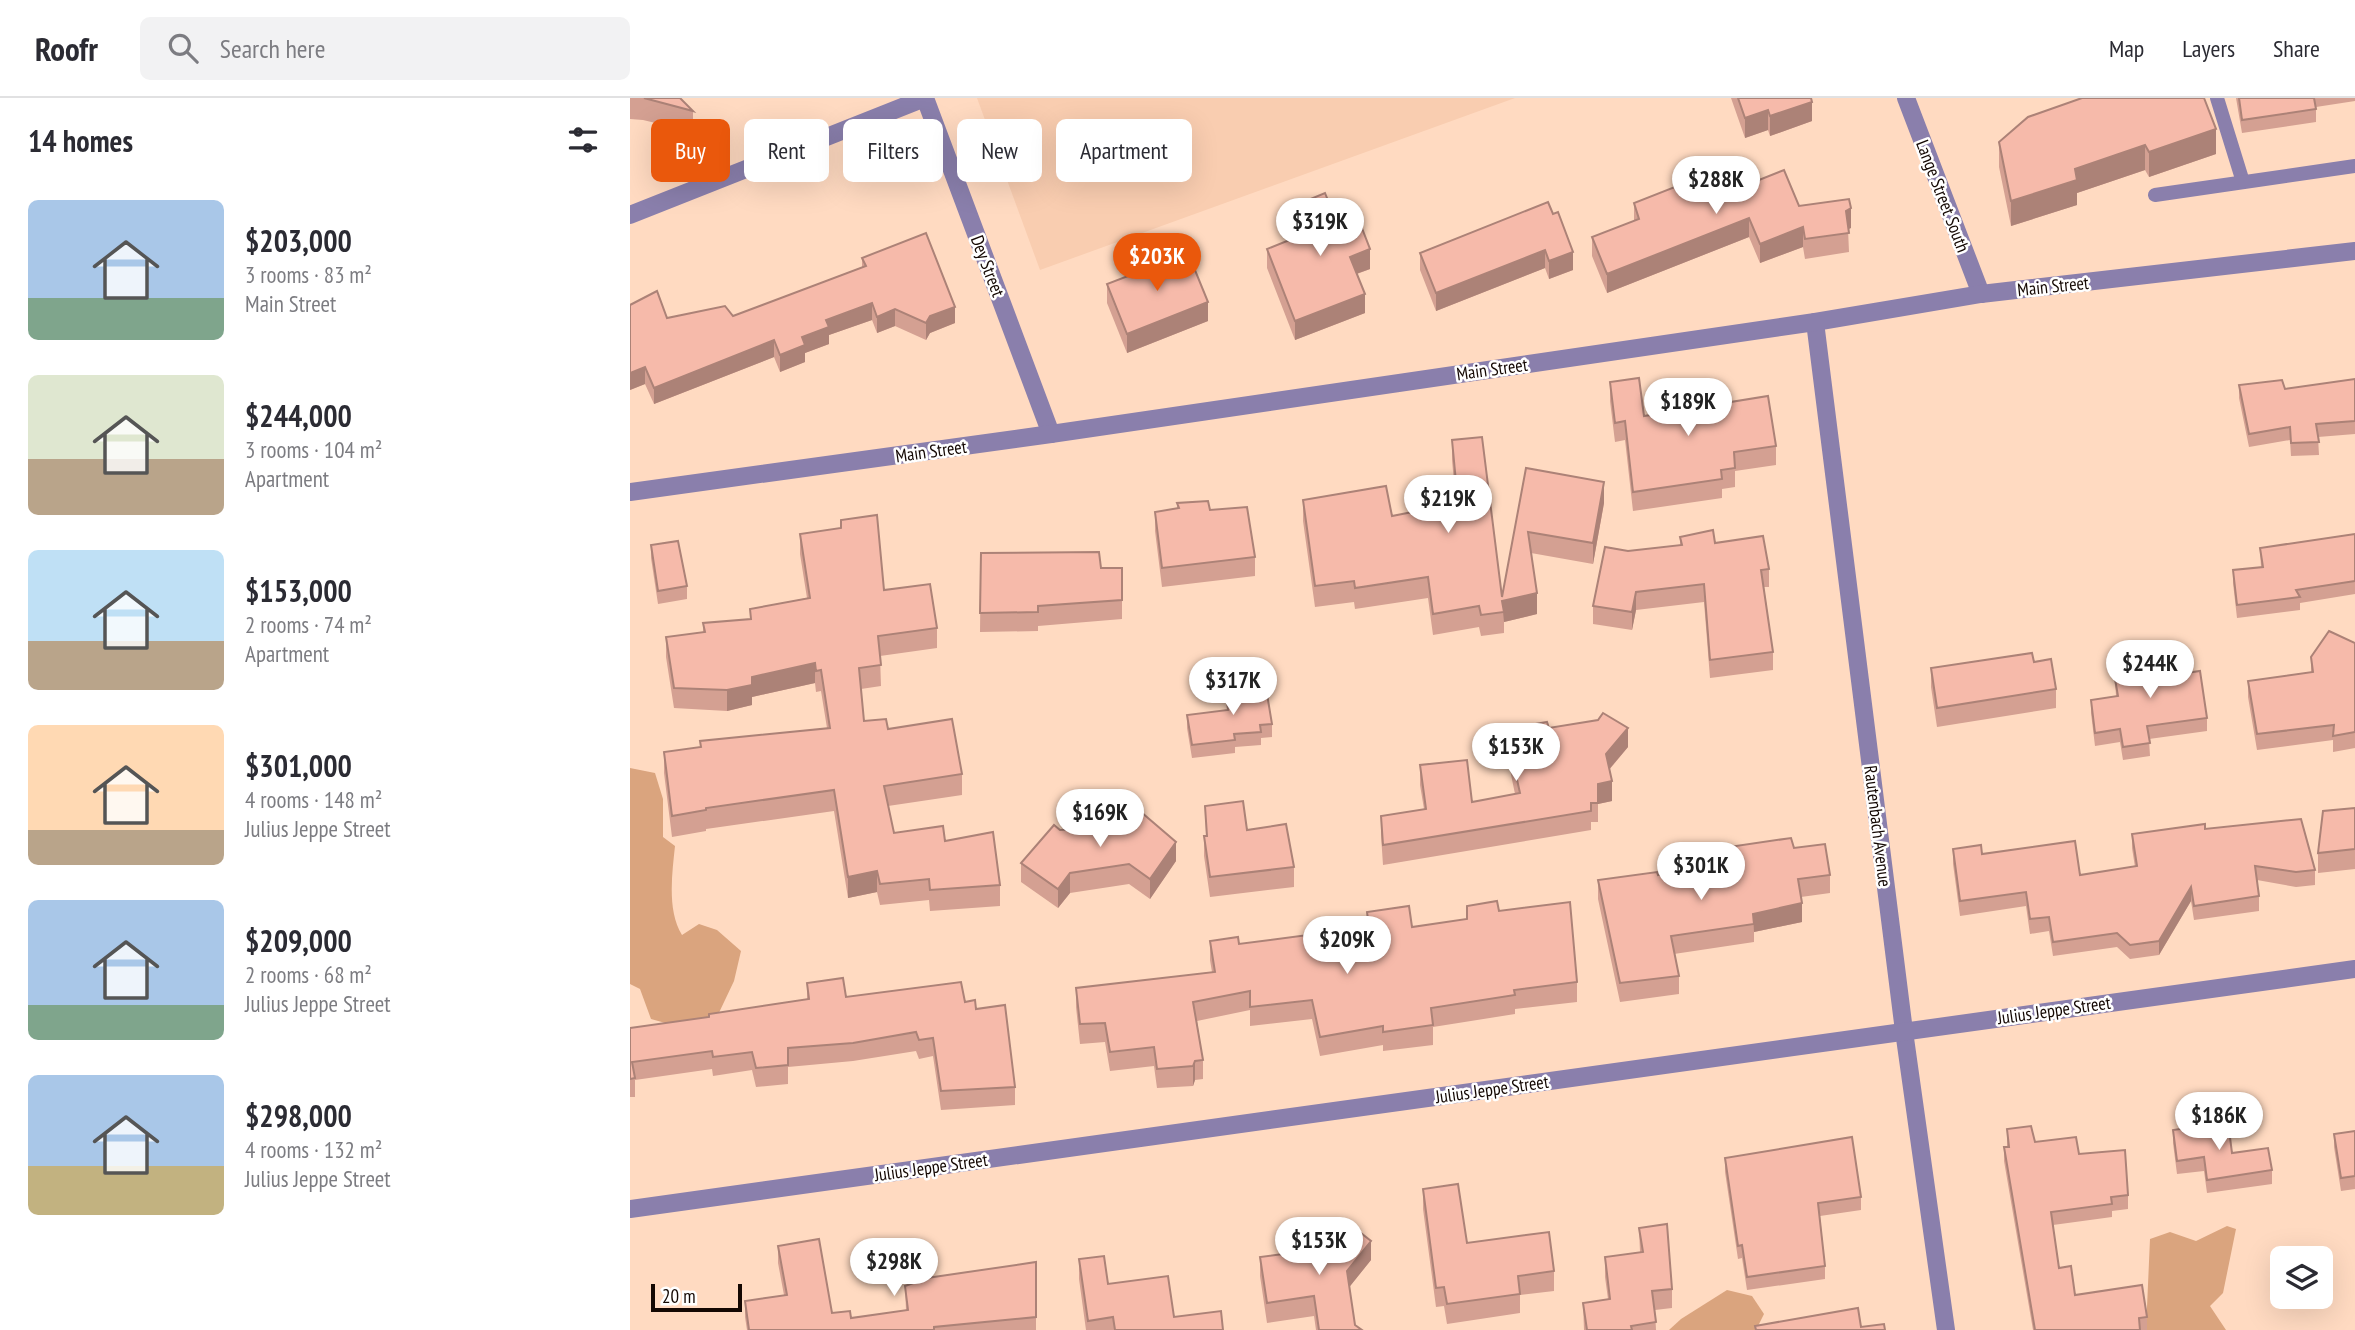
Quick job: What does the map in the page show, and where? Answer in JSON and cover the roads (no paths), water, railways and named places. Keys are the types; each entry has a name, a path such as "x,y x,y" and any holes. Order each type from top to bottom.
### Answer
{"street":[{"path":"630,215 925,98"},
{"name":"Dey Street","path":"925,98 1051,434"},
{"name":"Lange Street South","path":"1906,98 1981,294"},
{"name":"Main Street","path":"630,492 1051,434 1815,322 1981,294 2355,251"},
{"name":"Rautenbach Avenue","path":"1815,322 1904,1031 1946,1330"},
{"name":"Julius Jeppe Street","path":"630,1209 2355,969"}],"lane":[{"path":"2217,98 2243,182"},
{"path":"2155,195 2355,166"}]}
